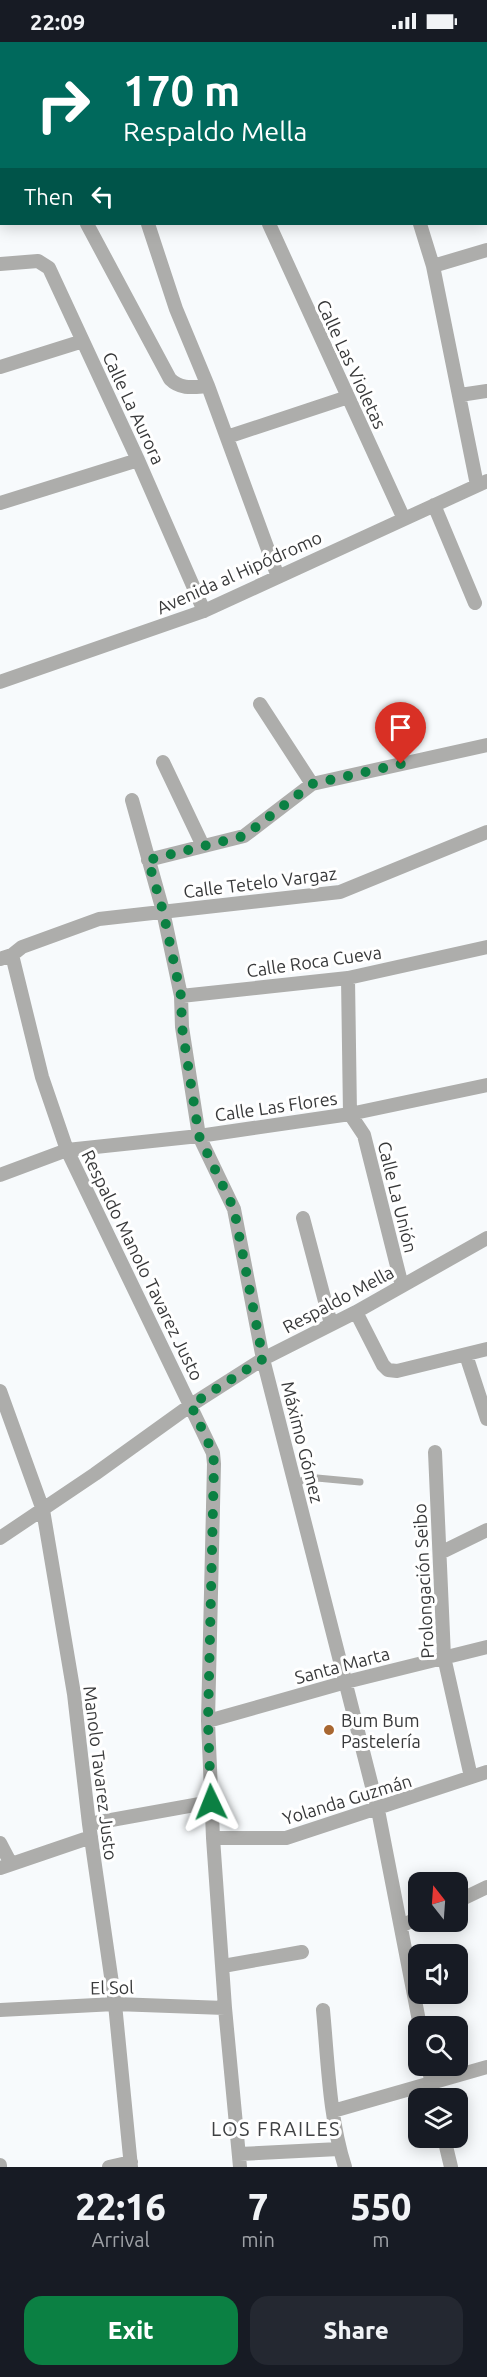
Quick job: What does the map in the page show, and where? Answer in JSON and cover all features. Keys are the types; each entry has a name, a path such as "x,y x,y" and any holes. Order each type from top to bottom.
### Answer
{"street":[{"path":"88,225 170,379 183,387 208,386"},
{"path":"148,225 176,309 208,386 278,577"},
{"name":"Calle Las Violetas","path":"269,225 404,519"},
{"path":"420,225 433,266 460,395 482,483"},
{"path":"433,266 487,250"},
{"name":"Calle La Aurora","path":"1,260 38,261 49,268 138,460 204,611"},
{"path":"0,367 83,341"},
{"path":"460,395 487,391"},
{"path":"226,437 348,398"},
{"path":"0,503 138,460"},
{"name":"Avenida al Hipódromo","path":"0,682 204,611 482,483"},
{"path":"434,505 475,603"},
{"path":"260,704 312,784"},
{"path":"148,860 244,836 312,784 487,745"},
{"path":"163,762 203,846"},
{"name":"Máximo Gómez","path":"132,800 163,911 181,996 182,1027 199,1136 234,1209 263,1359 378,1810 418,2016"},
{"name":"Calle Tetelo Vargaz","path":"6,957 22,947 99,919 340,892 487,832"},
{"name":"Calle Roca Cueva","path":"181,996 348,978 487,947"},
{"name":"Respaldo Manolo Tavarez Justo","path":"6,957 42,1077 67,1150 213,1453 208,1721 211,1802 225,2008 240,2161"},
{"name":"Calle La Unión","path":"348,978 350,1114 364,1135 402,1286"},
{"name":"Calle Las Flores","path":"0,1175 67,1150 199,1136 350,1114 487,1085"},
{"path":"303,1218 332,1324"},
{"name":"Respaldo Mella","path":"0,1538 191,1405 263,1359 356,1312 487,1238"},
{"path":"356,1312 383,1365 388,1370 397,1371 487,1349"},
{"path":"466,1355 487,1419"},
{"name":"Manolo Tavarez Justo","path":"0,1391 43,1510 74,1694 90,1831 115,2004 131,2165"},
{"name":"Prolongación Seibo","path":"435,1452 444,1657 471,1778"},
{"path":"440,1553 487,1530"},
{"name":"Santa Marta","path":"208,1721 346,1682 487,1647"},
{"name":"Yolanda Guzmán","path":"213,1838 286,1838 378,1810 487,1772"},
{"path":"0,1843 6,1866 90,1831 211,1802"},
{"path":"468,1896 487,1887"},
{"path":"401,1926 408,1923"},
{"path":"223,1966 302,1952"},
{"name":"El Sol","path":"0,2010 115,2004 225,2008"},
{"path":"323,2010 333,2111 339,2149 345,2167"},
{"path":"333,2111 487,2067"},
{"path":"430,2076 432,2088"},
{"path":"446,2148 451,2167"},
{"path":"240,2161 339,2149"},
{"path":"109,2167 131,2165"}],"lane":[{"path":"295,1482 317,1478 360,1482"}],"place":[{"name":"Bum Bum Pastelería","path":"329,1730"}],"district":[{"name":"LOS FRAILES","path":"276,2128"}],"route":[{"path":"211,1802 208,1721 214,1464 213,1453 191,1405 263,1359 234,1209 199,1136 182,1027 181,996 163,911 148,860 244,836 312,784 401,764"}]}
